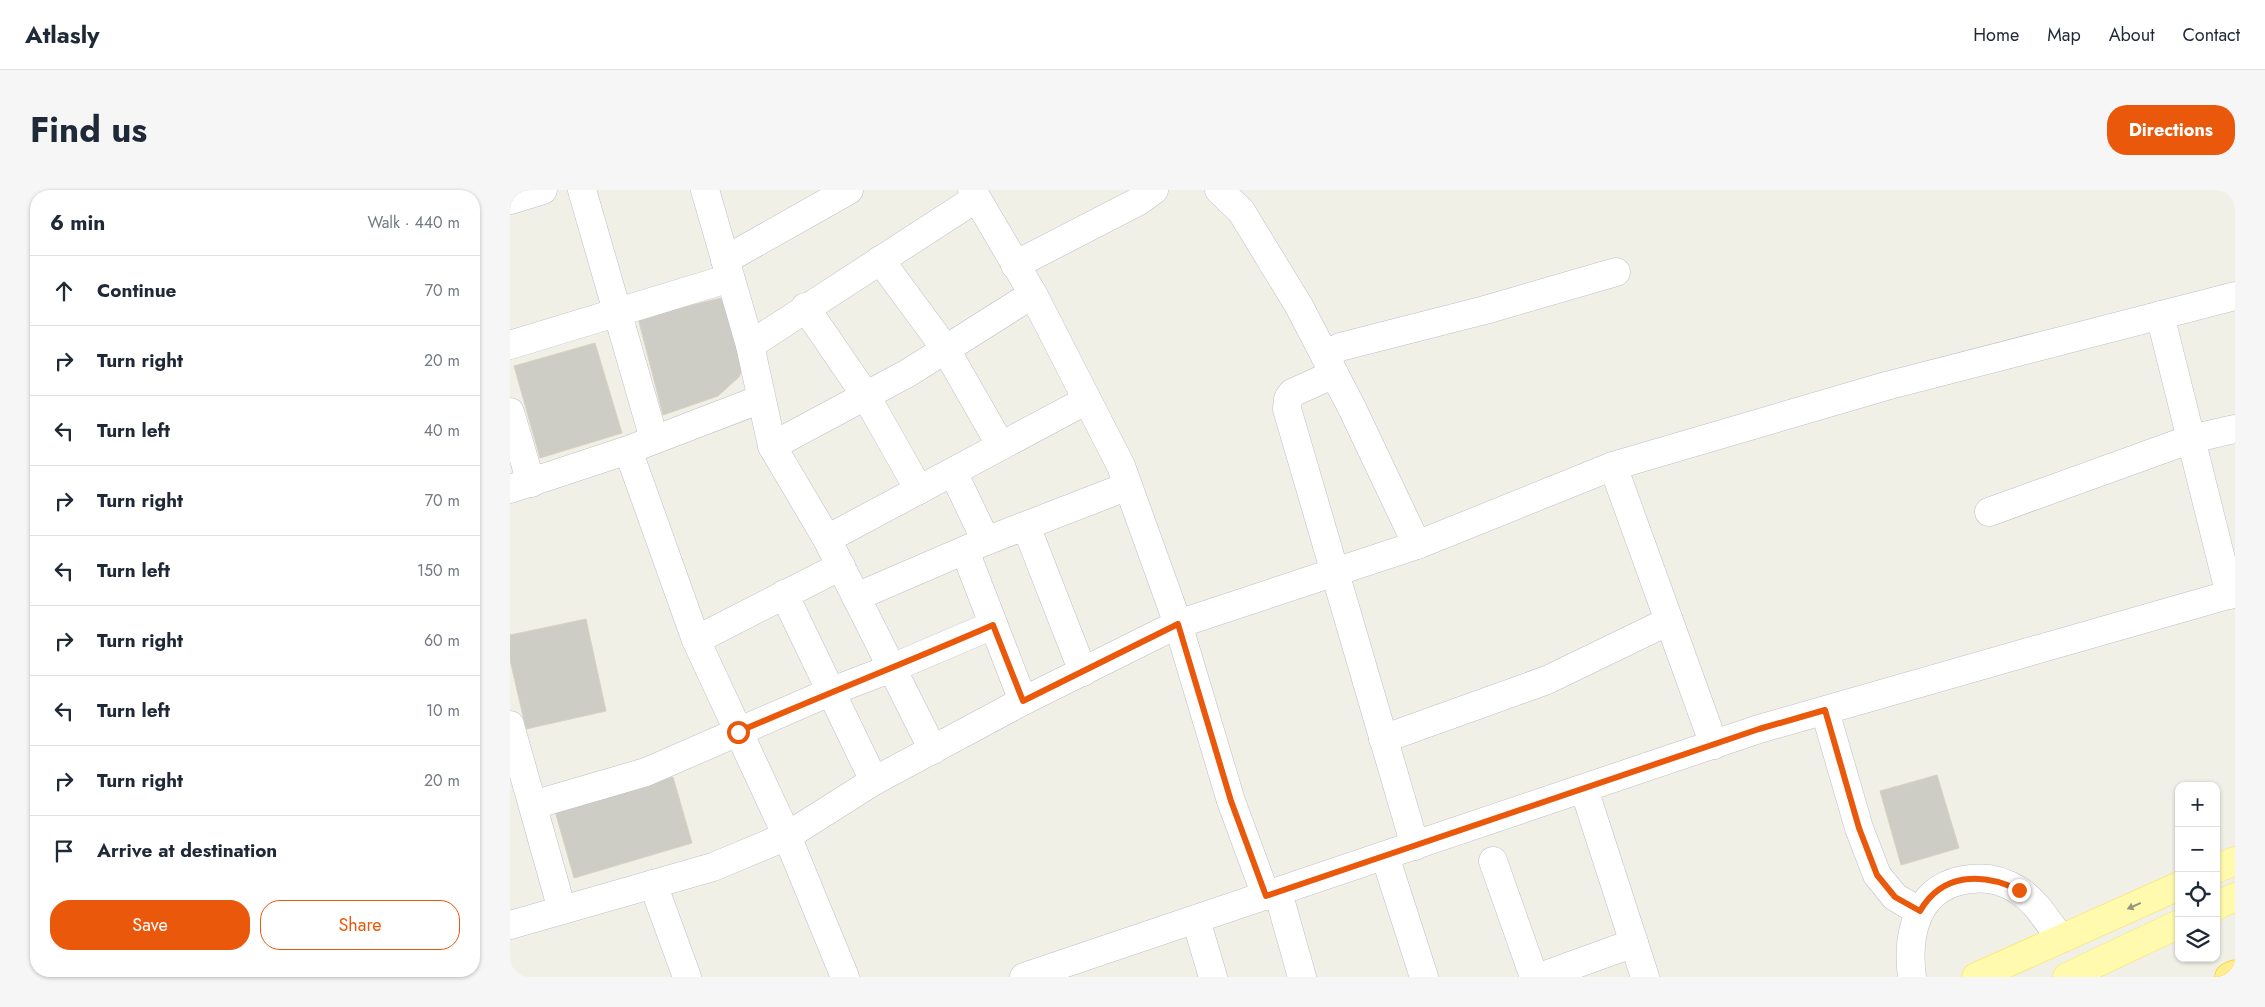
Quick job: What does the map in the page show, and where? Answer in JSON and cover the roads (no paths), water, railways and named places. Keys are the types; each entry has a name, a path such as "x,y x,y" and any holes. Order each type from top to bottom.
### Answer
{"highway":[{"path":"2229,977 2235,974"}],"main road":[{"path":"2220,867 2235,861"},
{"path":"1976,977 2175,888"},
{"path":"2220,904 2235,897"},
{"path":"2067,977 2175,926"}],"street":[{"path":"510,200 543,190"},
{"path":"582,190 654,439"},
{"path":"705,190 750,345 772,446 827,539 933,750"},
{"path":"510,345 617,312 728,269 849,190"},
{"path":"1015,265 1139,201 1154,190"},
{"path":"1219,190 1241,211 1299,306 1417,545"},
{"path":"750,345 805,307 880,260 974,195 1033,294 1121,466 1178,624 1231,801 1272,894 1302,977"},
{"path":"880,260 945,348 1001,446"},
{"path":"1415,846 1287,409 1288,399 1292,393 1329,365 1340,348 1485,310 1616,272"},
{"path":"772,446 908,373 1033,294"},
{"path":"510,925 713,867 787,836 874,781 1023,701 1178,624 1417,545 1613,466 1886,386 2235,296"},
{"path":"805,307 866,396 918,490"},
{"path":"1024,977 1092,966 1196,920 1714,745 1825,710 2232,594 2160,315"},
{"path":"510,412 521,486 628,450 761,399"},
{"path":"827,539 1087,400"},
{"path":"1989,512 2191,439 2235,428"},
{"path":"628,450 696,640 787,836 845,977"},
{"path":"1613,466 1714,745"},
{"path":"953,472 976,546 993,625 1023,701"},
{"path":"856,597 976,546 1128,486"},
{"path":"1026,526 1082,672"},
{"path":"696,640 840,566"},
{"path":"784,594 874,781"},
{"path":"1383,739 1547,680 1669,621"},
{"path":"532,805 646,772 832,691 993,625"},
{"path":"1825,710 1859,828 1877,875 1895,897 1920,911"},
{"path":"510,725 562,910"},
{"path":"1584,789 1645,977"},
{"path":"1385,856 1424,977"},
{"path":"1493,861 1534,977"},
{"path":"1912,977 1912,938 1920,911 1926,901 1944,885 1967,879 1992,879 2019,890 2032,900 2061,939"},
{"path":"653,884 687,977"},
{"path":"1196,920 1213,977"},
{"path":"1540,977 1634,943"}]}
